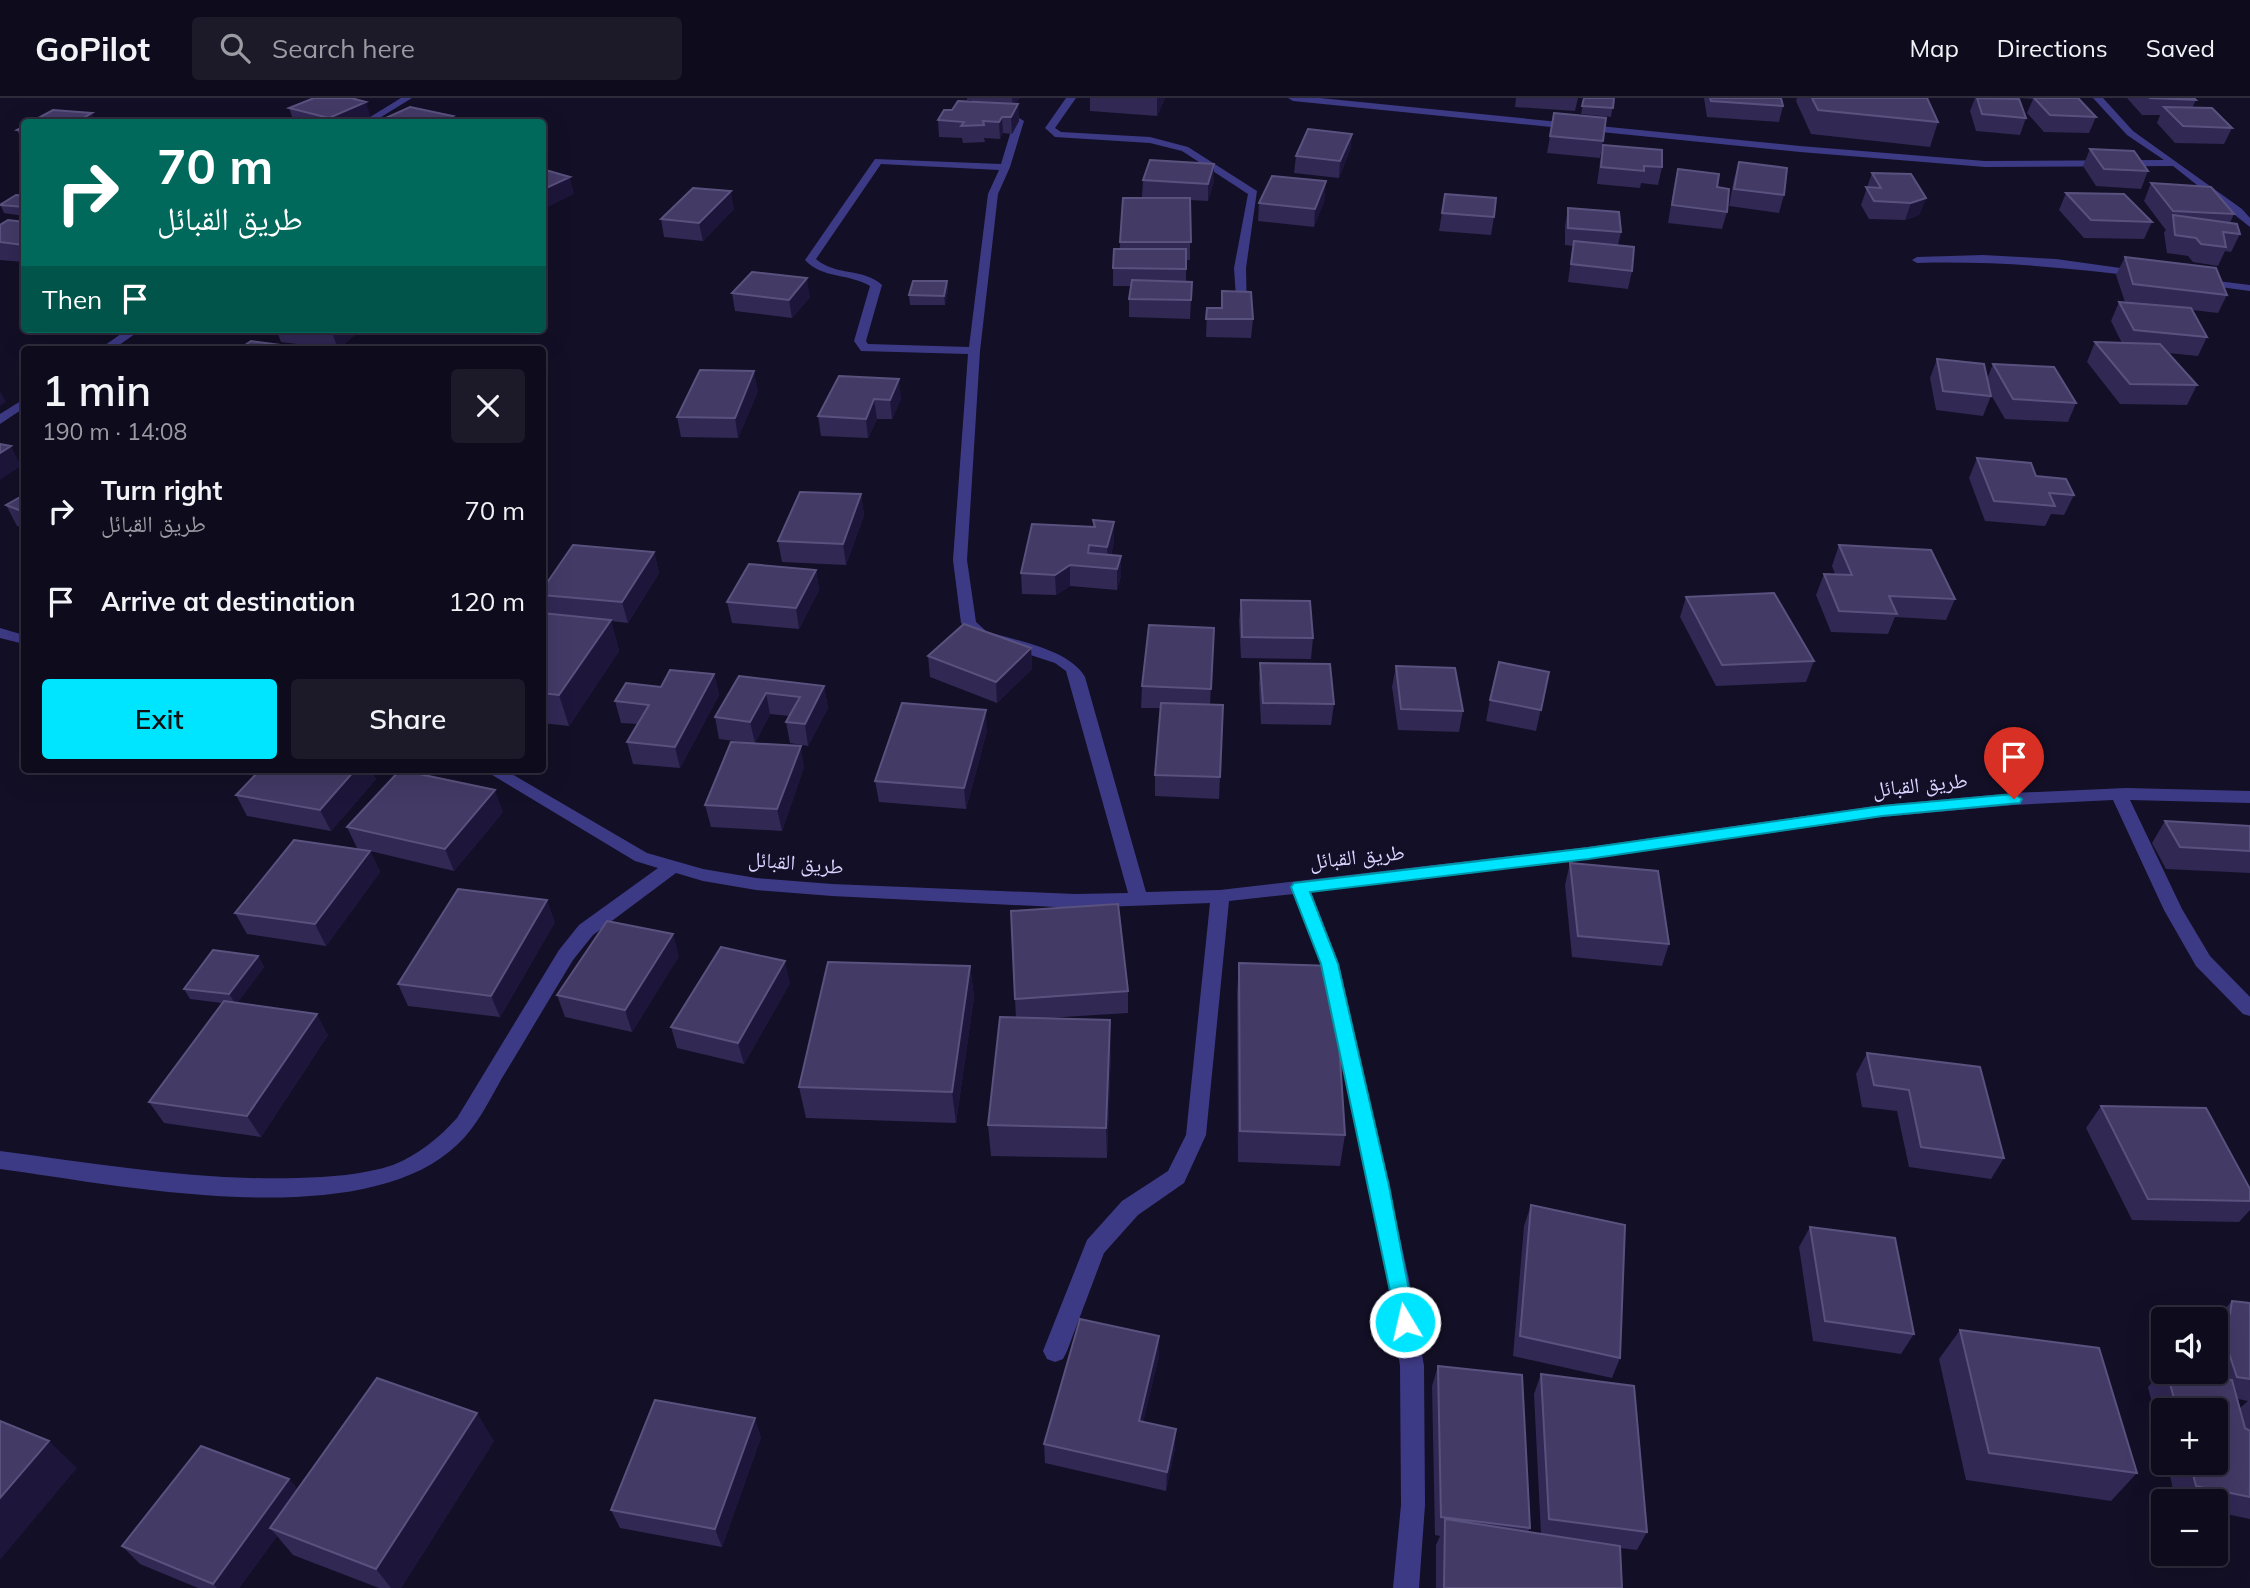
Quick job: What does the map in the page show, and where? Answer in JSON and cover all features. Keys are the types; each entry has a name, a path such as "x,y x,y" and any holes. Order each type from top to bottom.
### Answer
{"street":[{"path":"372,119 407,98"},
{"path":"1071,98 1050,128 1058,135 1150,139 1185,149 1253,193 1240,268 1242,313"},
{"path":"1293,98 1800,149 1985,164 2175,163"},
{"path":"2098,98 2130,133 2231,205 2250,224"},
{"path":"1019,121 1005,167 993,194 974,351 960,561 969,623 981,634 1060,660 1072,667 1139,899"},
{"path":"974,351 956,348 865,348 860,341 876,285 868,280 817,266 810,260 878,161 1005,167"},
{"path":"1917,260 1983,258 2056,262 2154,276"},
{"path":"2182,279 2250,288"},
{"path":"110,346 130,333"},
{"path":"0,420 21,405"},
{"path":"0,633 21,639"},
{"name":"طريق القبائل","path":"497,773 641,857 671,867 756,884 1075,901 1220,896 1588,853 1882,811 2014,799 2119,794 2250,797"},
{"path":"2119,794 2173,910 2203,961 2250,1009"},
{"path":"0,1160 198,1184 266,1189 347,1183 400,1171 443,1147 464,1124 566,955 586,930 671,867"},
{"path":"1300,887 1330,964 1398,1279 1412,1366 1413,1504 1406,1588"},
{"path":"1055,1351 1095,1247 1130,1208 1177,1177 1196,1135 1220,896"}],"building":[{"path":"314,98 351,98 366,102 329,118 289,108"},
{"path":"1584,98 1614,98 1613,108 1582,106"},
{"path":"1710,98 1781,98 1783,106 1711,101"},
{"path":"1812,98 1927,98 1938,122 1818,110"},
{"path":"1977,98 2019,99 2026,118 1982,114"},
{"path":"2034,98 2078,98 2096,117 2050,115"},
{"path":"2149,98 2194,98 2196,100"},
{"path":"958,101 1018,104 1011,117 1002,117 999,122 983,121 984,125 961,126 964,122 938,120 944,110 952,110"},
{"path":"410,107 453,116 446,119 384,119"},
{"path":"2164,107 2212,108 2232,128 2183,126"},
{"path":"53,110 92,113 81,119 36,119"},
{"path":"1554,113 1606,118 1603,141 1550,136"},
{"path":"1308,129 1352,134 1340,161 1296,156"},
{"path":"1603,145 1662,150 1662,167 1644,166 1644,171 1601,167"},
{"path":"2090,149 2134,151 2148,171 2104,169"},
{"path":"1150,160 1214,164 1208,184 1143,180"},
{"path":"1739,162 1787,168 1784,195 1734,189"},
{"path":"1678,169 1719,174 1717,187 1729,189 1727,212 1672,205"},
{"path":"546,170 570,177 546,188"},
{"path":"1872,173 1911,174 1926,198 1911,203 1874,201 1866,187 1881,188"},
{"path":"1272,176 1326,181 1315,209 1259,203"},
{"path":"2151,183 2211,187 2234,214 2173,211"},
{"path":"693,188 731,191 699,223 661,219"},
{"path":"2066,193 2124,194 2152,222 2091,220"},
{"path":"1445,194 1496,198 1494,217 1442,213"},
{"path":"16,195 21,196 21,207 0,205"},
{"path":"1123,198 1190,198 1191,242 1120,242"},
{"path":"1568,208 1619,212 1621,232 1568,228"},
{"path":"2173,215 2237,224 2240,234 2223,232 2226,247 2201,244 2196,238 2175,235"},
{"path":"8,220 21,222 21,245 0,242 0,225"},
{"path":"1574,241 1634,247 1632,271 1571,264"},
{"path":"1114,249 1186,249 1186,269 1113,268"},
{"path":"2125,257 2216,268 2227,295 2133,284"},
{"path":"752,272 807,278 789,300 732,293"},
{"path":"1132,280 1192,282 1191,300 1129,299"},
{"path":"913,281 947,281 944,296 909,295"},
{"path":"1222,291 1251,292 1253,319 1206,319 1207,308 1222,308"},
{"path":"2119,302 2191,308 2207,337 2134,330"},
{"path":"251,341 288,346 244,346"},
{"path":"2095,342 2160,344 2197,385 2130,384"},
{"path":"1937,359 1984,364 1991,396 1943,391"},
{"path":"1993,364 2054,367 2076,403 2013,399"},
{"path":"700,370 754,371 735,418 677,417"},
{"path":"839,376 899,379 890,400 874,399 866,419 818,416"},
{"path":"0,444 11,446 0,453"},
{"path":"1977,458 2031,463 2036,476 2066,479 2074,495 2049,493 2055,506 1994,501"},
{"path":"800,492 861,494 843,544 778,541"},
{"path":"21,497 21,511 6,505"},
{"path":"1093,520 1114,522 1107,547 1089,545 1088,553 1121,556 1117,569 1070,565 1055,575 1021,573 1032,524 1095,527"},
{"path":"573,545 654,552 622,602 546,595 546,584"},
{"path":"1839,545 1931,550 1955,599 1889,596 1897,614 1839,611 1824,574 1852,575"},
{"path":"749,564 816,570 796,608 727,602"},
{"path":"1774,593 1814,661 1722,665 1686,597"},
{"path":"1241,600 1310,601 1313,638 1242,637"},
{"path":"546,613 611,620 559,695 546,693"},
{"path":"964,624 1031,648 996,682 928,656"},
{"path":"1149,625 1214,628 1211,689 1142,686"},
{"path":"1499,662 1549,672 1541,710 1490,700"},
{"path":"1260,663 1330,664 1334,704 1263,703"},
{"path":"1396,666 1455,668 1463,711 1401,709"},
{"path":"670,670 714,674 675,747 627,742 649,705 615,701 626,683 661,687"},
{"path":"739,676 824,686 805,724 786,722 800,697 766,693 750,722 715,717"},
{"path":"902,703 986,710 964,788 875,781"},
{"path":"1161,703 1223,705 1220,777 1155,775"},
{"path":"731,742 801,746 777,809 705,805"},
{"path":"257,773 352,773 320,810 236,795"},
{"path":"397,773 414,773 495,790 445,849 347,827"},
{"path":"2165,821 2250,826 2250,851 2180,847"},
{"path":"294,840 370,851 315,924 235,913"},
{"path":"1570,863 1658,871 1669,944 1578,936"},
{"path":"458,889 547,900 491,996 398,984"},
{"path":"1118,904 1128,991 1015,999 1011,911"},
{"path":"607,921 673,934 625,1010 557,995"},
{"path":"721,947 785,961 738,1043 671,1027"},
{"path":"213,950 258,956 229,994 184,989"},
{"path":"828,962 970,966 952,1092 799,1087"},
{"path":"1239,963 1334,966 1345,1135 1240,1131"},
{"path":"224,1001 317,1014 247,1116 149,1102"},
{"path":"1000,1017 1110,1020 1106,1128 988,1125"},
{"path":"1867,1053 1980,1067 2004,1158 1921,1147 1909,1090 1874,1085"},
{"path":"2101,1106 2206,1108 2250,1189 2250,1201 2148,1199"},
{"path":"1531,1205 1625,1225 1620,1358 1520,1336"},
{"path":"1810,1227 1895,1238 1914,1334 1825,1321"},
{"path":"2232,1301 2250,1303 2250,1379 2237,1377 2228,1350"},
{"path":"1080,1319 1159,1336 1139,1421 1176,1429 1167,1472 1044,1444"},
{"path":"1960,1330 2099,1348 2137,1473 1989,1453"},
{"path":"1438,1366 1522,1375 1530,1528 1441,1517"},
{"path":"1541,1374 1634,1386 1647,1532 1549,1519"},
{"path":"377,1378 477,1413 376,1569 270,1528"},
{"path":"2228,1379 2232,1380 2245,1428 2250,1431 2250,1497 2228,1493 2228,1489 2196,1486 2193,1475 2228,1475 2228,1398 2174,1398 2170,1384 2228,1384"},
{"path":"655,1400 755,1418 715,1529 611,1510"},
{"path":"0,1421 49,1441 0,1498"},
{"path":"201,1446 289,1479 213,1584 122,1546"},
{"path":"1445,1519 1620,1546 1622,1588 1444,1588"}],"route":[{"path":"1405,1322 1379,1186 1330,964 1300,887 1588,853 1882,811 2014,799"}]}
